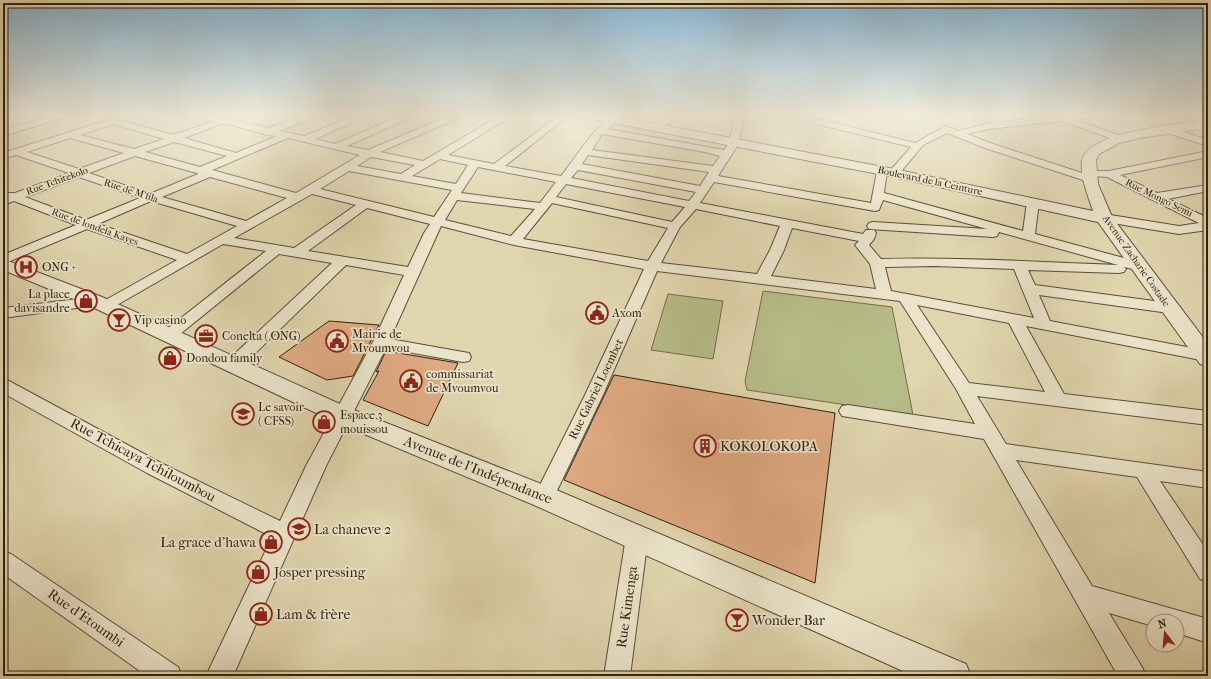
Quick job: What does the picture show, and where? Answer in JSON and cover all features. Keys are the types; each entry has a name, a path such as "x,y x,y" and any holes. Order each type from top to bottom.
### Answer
{"street":[{"path":"3,156 34,147"},
{"path":"113,147 296,197"},
{"name":"Rue Tchitekolo","path":"3,201 152,147"},
{"path":"205,147 237,156"},
{"path":"4,264 87,225 152,198 237,156 260,147"},
{"path":"336,147 424,164"},
{"path":"3,313 100,304 188,259 310,190 368,154 384,147"},
{"path":"403,178 453,147"},
{"path":"496,167 523,147"},
{"path":"514,241 546,203 589,147"},
{"path":"692,147 705,149 730,148"},
{"name":"Boulevard de la Ceinture","path":"725,147 888,172 1104,218"},
{"path":"885,294 877,263 862,245 868,239 873,226 876,201 888,172 916,147"},
{"path":"991,147 1090,176 1109,174 1208,154"},
{"name":"Avenue Zacharie Costade","path":"1103,147 1094,152 1089,160 1091,184 1104,218 1169,308 1206,353"},
{"name":"Rue Gabriel Loembet","path":"544,497 594,395 652,266 674,226 692,206 730,148"},
{"name":"Rue de M'fila","path":"17,152 152,198 247,225"},
{"path":"585,152 710,179"},
{"path":"438,156 868,239"},
{"path":"1190,158 1208,163"},
{"path":"219,676 284,533 342,415 381,342 434,227 475,163"},
{"path":"575,166 710,179 876,201 1023,235 1142,269"},
{"path":"346,167 403,178 456,192 546,203 674,226"},
{"name":"Rue Mongo Semi","path":"1109,174 1208,224"},
{"path":"1156,197 1208,188"},
{"path":"310,190 366,203 434,227 652,266 885,294 1015,320 1206,353"},
{"name":"Rue de londela Kayes","path":"3,192 87,225 188,259"},
{"path":"1023,235 1033,202"},
{"path":"296,253 366,203"},
{"path":"1104,218 1179,230 1208,224"},
{"path":"762,279 777,250 787,224"},
{"path":"873,226 1023,235"},
{"path":"221,240 413,272"},
{"path":"168,336 277,249"},
{"path":"233,364 343,260"},
{"path":"877,263 935,262 1142,269"},
{"name":"Avenue de l'Indépendance","path":"4,264 100,304 342,415 544,497 954,676"},
{"path":"1018,264 1030,289 1044,325"},
{"path":"1030,289 1169,308"},
{"path":"906,299 964,388 1084,595 1133,676"},
{"path":"1015,320 1058,400"},
{"path":"381,342 463,357"},
{"name":"Rue Tchicaya Tchiloumbou","path":"3,385 154,468 284,533"},
{"path":"964,388 1208,418"},
{"path":"848,411 989,433"},
{"path":"999,450 1208,480"},
{"path":"1143,471 1208,572"},
{"name":"Rue Kimenga","path":"616,676 637,537"},
{"name":"Rue d'Etoumbi","path":"3,561 169,676"},
{"path":"1084,595 1148,613"},
{"path":"1185,624 1208,631"}],"green space":[{"path":"763,291 892,307 913,415 747,390 745,381"},
{"path":"668,294 723,301 713,359 651,350"}],"building":[{"name":"Mairie de Mvoumvou","path":"329,321 379,325 353,376 327,380 279,357"},
{"name":"commissariat de Mvoumvou","path":"386,351 458,363 428,426 363,400 379,371 376,372"},
{"name":"KOKOLOKOPA","path":"614,375 835,413 815,583 564,480"}],"place":[{"name":"ONG +","path":"26,267"},
{"name":"La place davisandre","path":"86,301"},
{"name":"Axom","path":"597,313"},
{"name":"Vip casino","path":"119,320"},
{"name":"Conelta ( ONG)","path":"206,336"},
{"name":"Mairie de Mvoumvou","path":"337,341"},
{"name":"Dondou family","path":"170,358"},
{"name":"commissariat de Mvoumvou","path":"411,381"},
{"name":"Le savoir ( CFSS)","path":"243,414"},
{"name":"Espace 3 mouissou","path":"324,422"},
{"name":"KOKOLOKOPA","path":"705,446"},
{"name":"La chaneve 2","path":"299,529"},
{"name":"La grace d'hawa","path":"271,542"},
{"name":"Josper pressing","path":"258,572"},
{"name":"Lam & frère","path":"261,614"},
{"name":"Wonder Bar","path":"737,620"}]}
